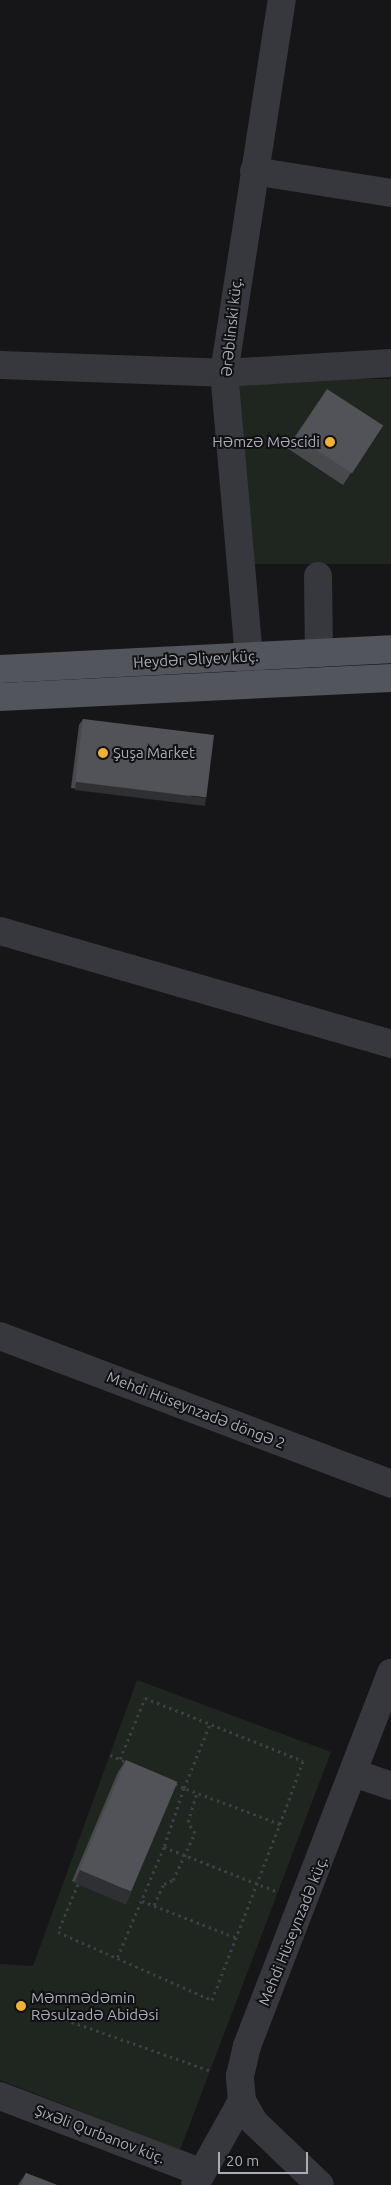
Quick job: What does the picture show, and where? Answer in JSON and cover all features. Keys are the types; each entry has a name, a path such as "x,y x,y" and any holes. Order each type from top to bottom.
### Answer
{"main road":[{"name":"Heydər Əliyev küç.","path":"0,669 391,649"},
{"name":"Heydər Əliyev küç.","path":"0,697 391,678"}],"street":[{"name":"Ərəblinski küç.","path":"251,686 224,373 282,0"},
{"path":"254,171 391,193"},
{"path":"0,365 224,373 391,363"},
{"path":"318,576 319,653"},
{"path":"0,931 391,1044"},
{"name":"Mehdi Hüseynzadə döngə 2","path":"0,1336 391,1484"},
{"name":"Mehdi Hüseynzadə küç.","path":"242,2101 240,2076 247,2046 305,1902 391,1673"},
{"path":"354,1774 391,1786"},
{"name":"Şıxəli Qurbanov küç.","path":"0,2096 197,2178"},
{"path":"197,2178 242,2101 254,2122 320,2185"}],"path":[{"path":"78,1884 58,1932 212,2000 254,1883 280,1824 303,1761 145,1698 120,1759"},
{"path":"117,1958 164,1847 184,1788 210,1724"},
{"path":"110,1755 134,1766"},
{"path":"125,1768 126,1762"},
{"path":"167,1781 280,1824"},
{"path":"154,1905 186,1855 195,1833 188,1822 197,1793"},
{"path":"164,1847 305,1902"},
{"path":"142,1901 235,1937"},
{"path":"41,2011 209,2070"}],"shaded area":[{"path":"239,379 391,379 391,564 239,564"},
{"path":"137,1680 331,1752 180,2150 0,2080 0,1964 33,1966"}],"building":[{"path":"327,389 383,425 352,473 296,437"},
{"path":"83,719 214,735 206,798 75,782"},
{"path":"126,1760 178,1782 131,1891 80,1870"},
{"path":"26,2173 57,2185 21,2185"}],"place":[{"name":"Həmzə Məscidi","path":"330,442"},
{"name":"Şuşa Market","path":"103,753"},
{"name":"Məmmədəmin Rəsulzadə Abidəsi","path":"21,2006"}]}
